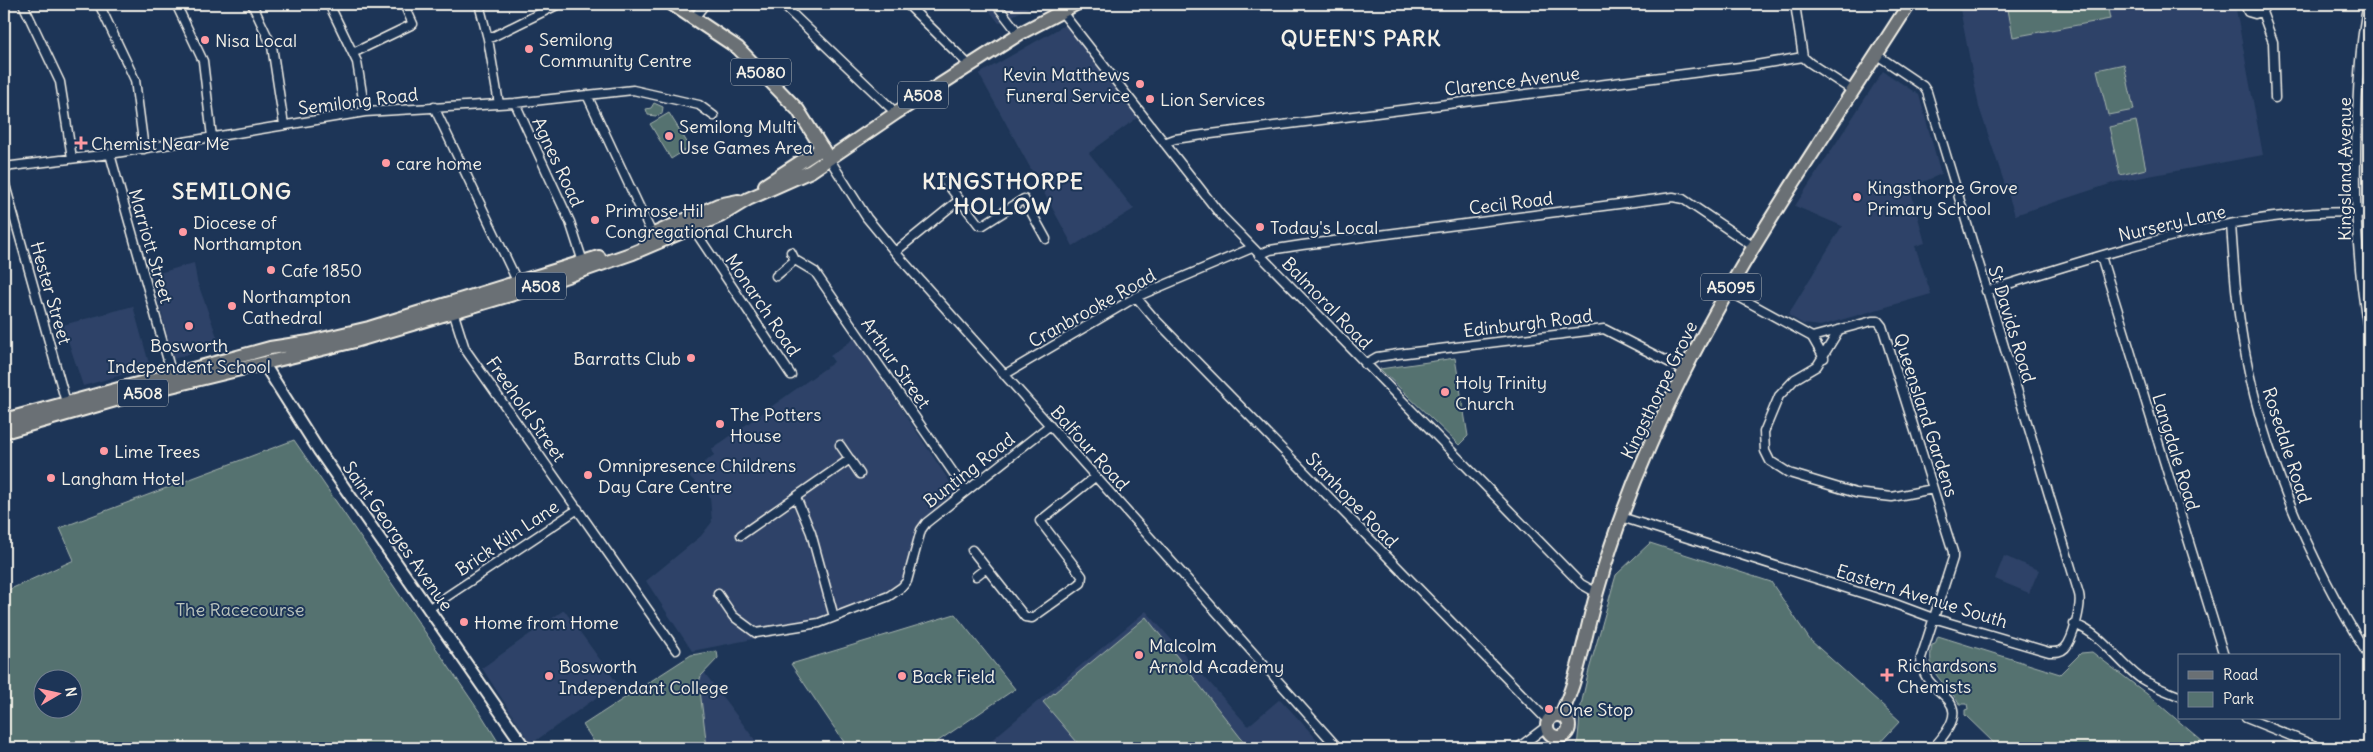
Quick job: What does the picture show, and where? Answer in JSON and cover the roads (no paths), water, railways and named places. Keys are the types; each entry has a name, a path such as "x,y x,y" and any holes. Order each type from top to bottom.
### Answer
{"main road":[{"name":"A5080","path":"672,4 738,48 798,110 830,160"},
{"name":"A508","path":"4,420 126,397 355,341 518,283 693,228 720,216 748,199 811,171 830,160 896,113 970,65 1019,34 1076,4"},
{"name":"Kingsthorpe Grove","path":"1561,715 1572,692 1597,593 1621,517 1650,444 1728,291 1754,247 1910,4"},
{"name":"A508","path":"4,432 67,408 208,364 270,348 309,342 369,328 437,307 452,308 586,271 654,239 718,205 748,199 766,184 822,148"},
{"path":"208,364 217,367 247,360 258,360 264,364"},
{"path":"1561,715 1566,718 1569,725 1560,743 1551,735 1548,724 1554,716 1561,715"}],"street":[{"path":"23,4 60,82 72,158"},
{"path":"99,4 135,80 144,149"},
{"path":"176,4 203,61 212,137"},
{"path":"252,4 272,46 284,125"},
{"path":"329,4 357,62 365,112"},
{"path":"353,54 414,24 404,4"},
{"path":"479,4 488,39 499,104"},
{"path":"488,39 556,4"},
{"path":"694,18 705,4"},
{"path":"782,4 896,113"},
{"path":"907,4 970,65"},
{"path":"996,4 1019,34"},
{"path":"1795,4 1803,57 1810,64 1853,91"},
{"path":"2244,4 2251,14 2262,12"},
{"path":"2266,4 2262,12 2273,42 2275,98"},
{"name":"Kingsland Avenue","path":"2368,4 2358,97 2357,213 2369,334"},
{"name":"Balmoral Road","path":"1061,11 1220,214 1581,584 1597,593"},
{"name":"St Davids Road","path":"1877,55 1923,86 1927,92 2079,594 2080,607 2074,624"},
{"name":"Clarence Avenue","path":"1164,143 1194,136 1756,65 1803,57"},
{"name":"Semilong Road","path":"4,168 144,149 365,112 515,103 633,90 700,105 714,116"},
{"path":"587,95 654,239"},
{"name":"Agnes Road","path":"515,103 570,222 583,262"},
{"path":"434,107 518,283"},
{"name":"Marriott Street","path":"110,154 172,375"},
{"name":"Balfour Road","path":"830,160 867,218 895,252 1338,748"},
{"name":"Hester Street","path":"4,181 67,408"},
{"path":"946,181 979,225 983,225 1024,199 1046,239"},
{"name":"Cecil Road","path":"1259,255 1270,250 1302,245 1674,197 1683,199 1754,247"},
{"path":"895,252 959,200"},
{"name":"Nursery Lane","path":"1986,291 2159,240 2231,224 2301,216 2369,213"},
{"name":"Rosedale Road","path":"2231,224 2239,316 2246,356 2254,396 2277,471 2309,549 2348,623 2369,657"},
{"name":"Monarch Road","path":"693,228 791,375"},
{"name":"Cranbrooke Road","path":"1004,375 1136,297 1252,248"},
{"path":"776,276 795,260 791,252"},
{"name":"Langdale Road","path":"2101,256 2223,654"},
{"name":"Arthur Street","path":"795,260 815,272 966,491"},
{"path":"1728,291 1812,337 1824,358"},
{"name":"Stanhope Road","path":"1136,297 1153,317 1548,724"},
{"name":"Freehold Street","path":"452,308 465,349 676,650"},
{"name":"Queensland Gardens","path":"1812,337 1872,321 1880,323 1953,552 1953,558 1921,662 1927,678 1948,698 1954,714 1948,731 1933,748"},
{"name":"Edinburgh Road","path":"1365,364 1377,357 1604,329 1686,371"},
{"path":"1838,330 1824,358 1817,366 1790,383 1779,396 1764,432 1765,451 1770,461 1789,473 1856,493 1892,497 1933,489"},
{"name":"Saint Georges Avenue","path":"264,364 325,458 525,748"},
{"name":"Bunting Road","path":"718,594 733,616 756,633 796,627 834,617 889,596 902,587 910,574 921,530 926,523 1049,426"},
{"path":"840,445 860,474"},
{"path":"741,534 850,459"},
{"path":"972,550 985,569 1026,617 1032,618 1081,583 1082,576 1040,520 1095,478"},
{"path":"796,497 810,533 834,617"},
{"name":"Brick Kiln Lane","path":"428,609 578,509"},
{"name":"Eastern Avenue South","path":"1621,517 1882,599 1933,618 2054,652 2062,650 2066,646 2074,624"},
{"path":"976,576 985,569"},
{"path":"2074,624 2091,631 2140,678 2162,690 2178,696"},
{"path":"2251,720 2321,748"},
{"path":"1518,748 1548,724"}],"place":[{"name":"Nisa Local","path":"205,40"},
{"name":"Semilong Community Centre","path":"529,49"},
{"name":"Kevin Matthews Funeral Service","path":"1140,84"},
{"name":"Lion Services","path":"1150,99"},
{"name":"Semilong Multi Use Games Area","path":"669,136"},
{"name":"Chemist Near Me","path":"81,143"},
{"name":"care home","path":"386,163"},
{"name":"Kingsthorpe Grove Primary School","path":"1857,197"},
{"name":"Primrose Hil Congregational Church","path":"595,220"},
{"name":"Today's Local","path":"1260,227"},
{"name":"Diocese of Northampton","path":"183,232"},
{"name":"Cafe 1850","path":"271,270"},
{"name":"Northampton Cathedral","path":"232,306"},
{"name":"Bosworth Independent School","path":"189,326"},
{"name":"Barratts Club","path":"691,358"},
{"name":"Holy Trinity Church","path":"1445,392"},
{"name":"The Potters House","path":"720,424"},
{"name":"Lime Trees","path":"104,451"},
{"name":"Omnipresence Childrens Day Care Centre","path":"588,475"},
{"name":"Langham Hotel","path":"51,478"},
{"name":"Home from Home","path":"464,622"},
{"name":"Malcolm Arnold Academy","path":"1139,655"},
{"name":"Richardsons Chemists","path":"1887,675"},
{"name":"Bosworth Independant College","path":"549,676"},
{"name":"Back Field","path":"902,676"},
{"name":"One Stop","path":"1549,709"}],"district":[{"name":"QUEEN'S PARK","path":"1361,38"},
{"name":"SEMILONG","path":"232,191"},
{"name":"KINGSTHORPE HOLLOW","path":"1003,194"}],"park label":[{"name":"The Racecourse","path":"240,609"}]}
